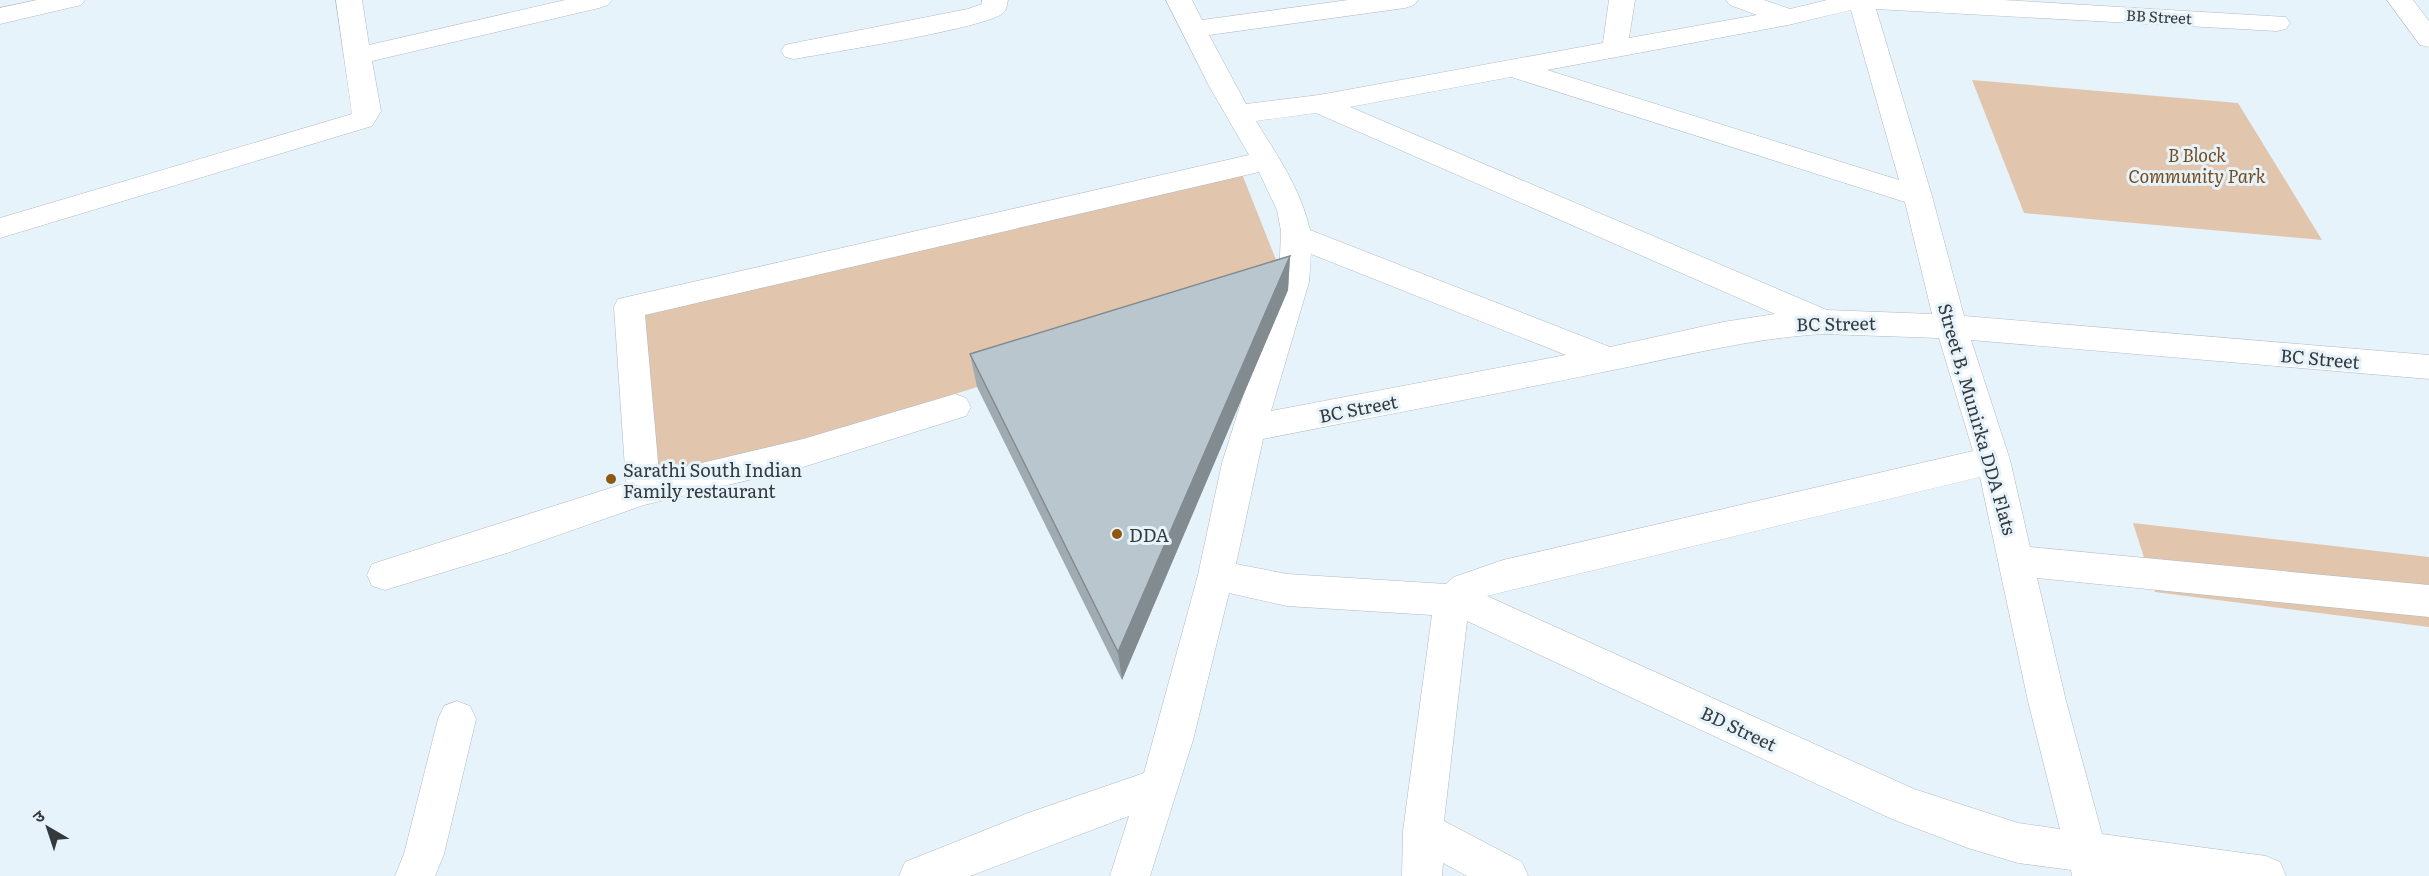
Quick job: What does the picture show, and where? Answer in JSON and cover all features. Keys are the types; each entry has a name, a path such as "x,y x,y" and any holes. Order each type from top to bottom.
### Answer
{"street":[{"path":"0,16 27,5 72,0"},
{"path":"0,228 358,123 367,111 350,0"},
{"path":"360,55 599,0"},
{"path":"794,51 974,16 994,8 995,0"},
{"path":"1130,876 1174,740 1216,575 1239,463 1294,282 1298,259 1295,225 1287,197 1268,160 1238,114 1179,0"},
{"path":"1194,29 1406,0"},
{"path":"1615,49 1622,0"},
{"path":"1738,0 1788,17"},
{"name":"BB Street","path":"1238,114 1319,104 1788,17 1861,0 2277,23"},
{"name":"Street B, Munirka DDA Flats","path":"1861,0 1918,196 1951,327 1993,460 2047,702 2089,865"},
{"path":"2400,0 2429,39"},
{"path":"1512,68 1918,196"},
{"path":"1319,104 1824,322"},
{"path":"644,492 629,307 1268,160"},
{"path":"1295,236 1609,359"},
{"name":"BC Street","path":"1251,428 1609,359 1723,333 1824,322 1951,327 2429,367"},
{"path":"385,575 507,538 644,492 802,453 956,407"},
{"path":"1422,876 1423,831 1452,600 1467,588 1503,575 1993,460"},
{"path":"2017,561 2429,601"},
{"name":"BD Street","path":"1216,575 1287,590 1452,600 1497,616 1906,805 1968,828 2089,865 2266,876"},
{"path":"416,876 424,854 456,719"},
{"path":"919,876 1028,833 1159,787"},
{"path":"1423,831 1508,876"}],"green space":[{"name":"B Block Community Park","path":"1972,80 2238,103 2322,240 2024,213"},
{"path":"1240,169 1288,290 644,491 629,307"},
{"path":"2133,523 2429,557 2429,627 2155,592"}],"building":[{"name":"DDA","path":"1290,256 1118,652 970,354"}],"place":[{"name":"Sarathi South Indian Family restaurant","path":"611,479"},
{"name":"DDA","path":"1117,534"}]}
